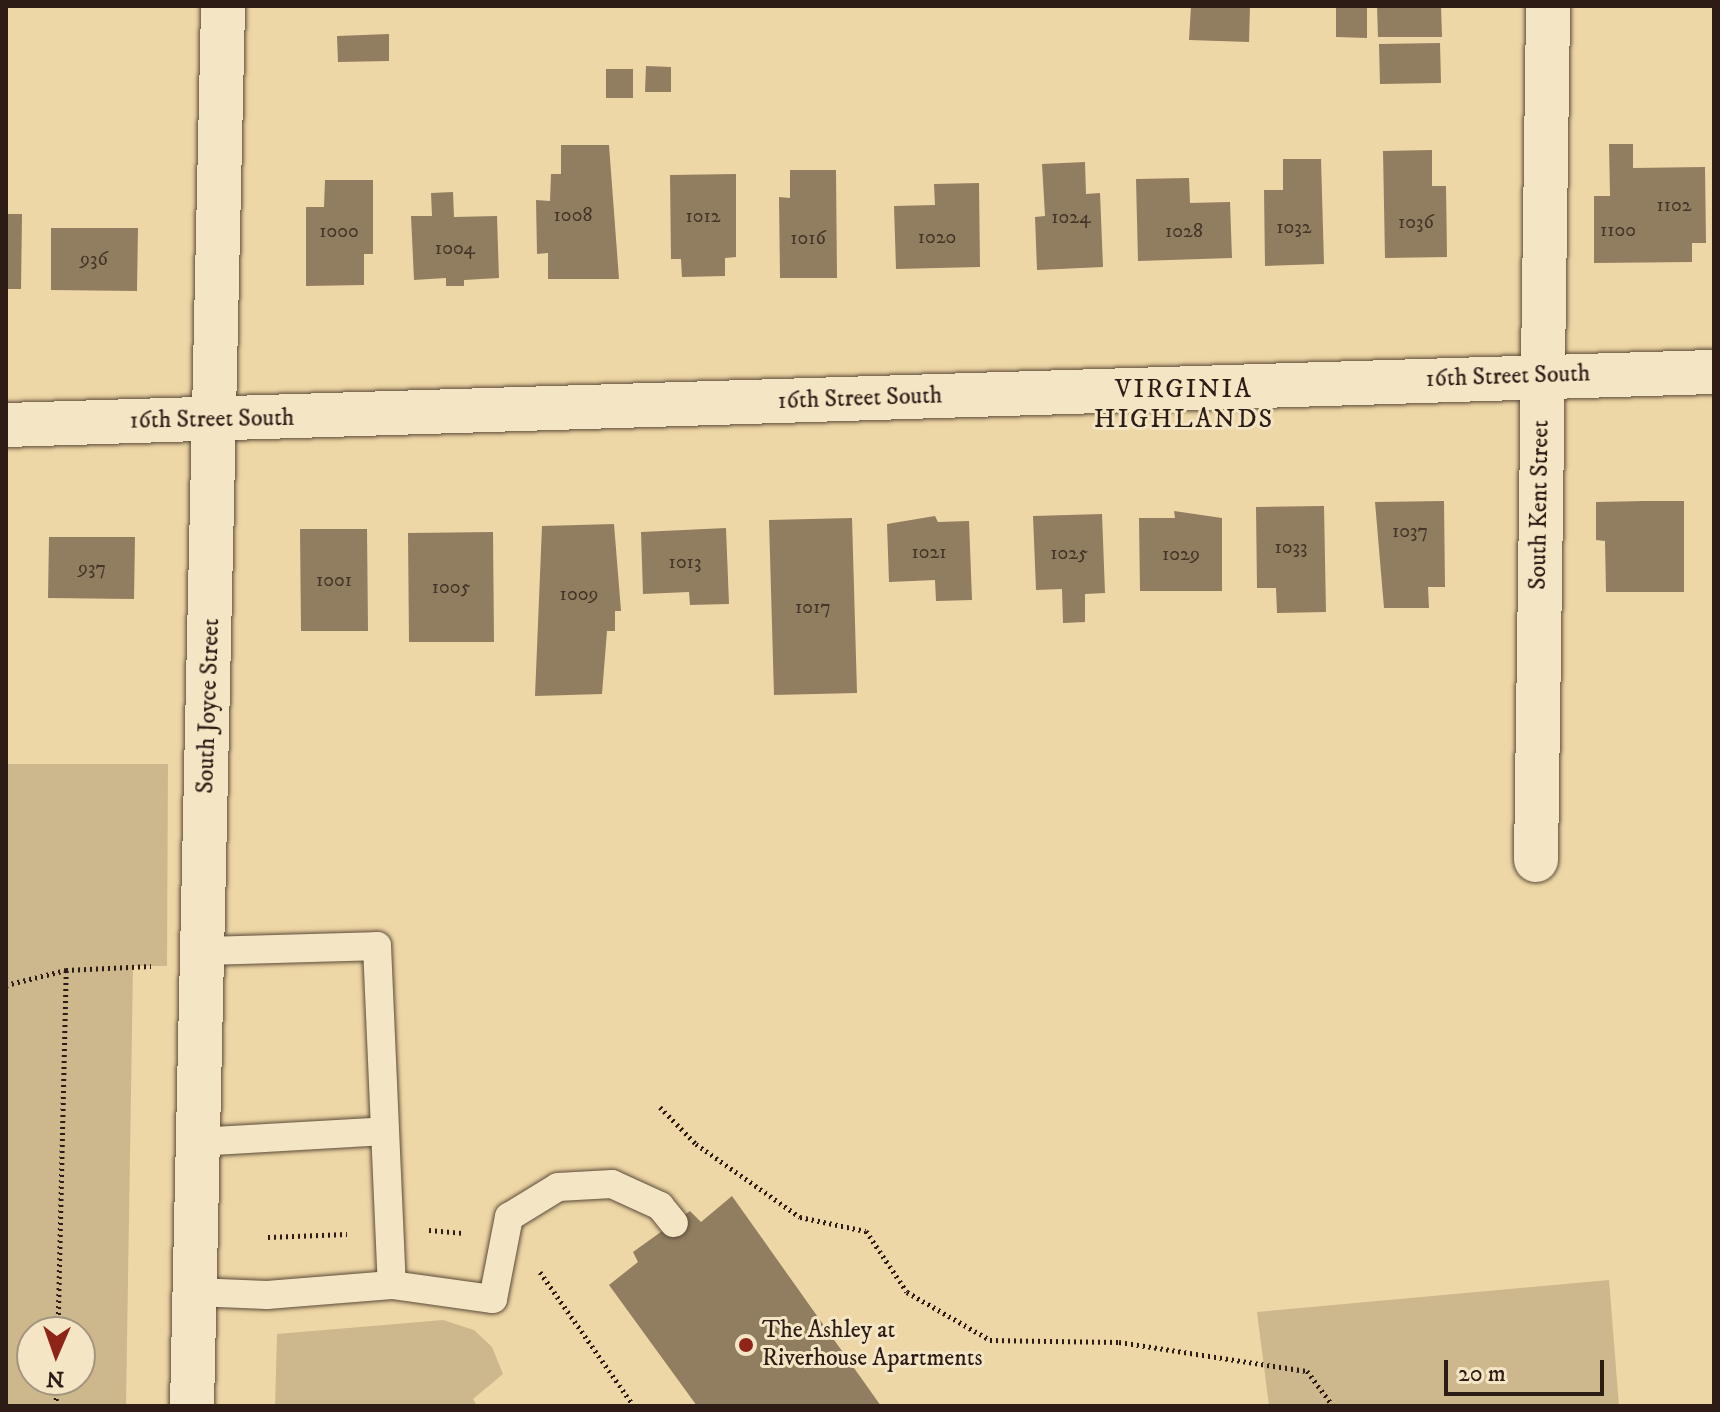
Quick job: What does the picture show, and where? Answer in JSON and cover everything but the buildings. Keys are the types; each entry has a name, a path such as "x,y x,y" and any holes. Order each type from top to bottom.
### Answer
{"street":[{"name":"South Joyce Street","path":"192,1406 197,1142 184,958 218,420 223,6"},
{"name":"South Kent Street","path":"1536,860 1548,6"},
{"name":"16th Street South","path":"6,425 1714,372"}],"lane":[{"path":"184,958 377,946 392,1285"},
{"path":"197,1142 385,1131"},
{"path":"194,1292 267,1295 392,1285 493,1299 509,1217 558,1187 612,1184 660,1206 674,1223"}],"path":[{"path":"6,985 66,970 184,958"},
{"path":"58,1316 66,970"},
{"path":"660,1107 696,1144 800,1217 866,1231 907,1292 990,1340 1047,1346 1119,1342 1307,1371 1333,1406"}],"shaded area":[{"path":"6,764 168,764 167,966 133,966 126,1406 6,1406"},
{"path":"1609,1280 1619,1406 1269,1406 1257,1312"},
{"path":"443,1320 474,1330 492,1347 503,1374 473,1399 477,1406 275,1406 277,1334"}],"place":[{"name":"The Ashley at Riverhouse Apartments","path":"746,1345"}],"district":[{"name":"VIRGINIA HIGHLANDS","path":"1184,405"}]}
